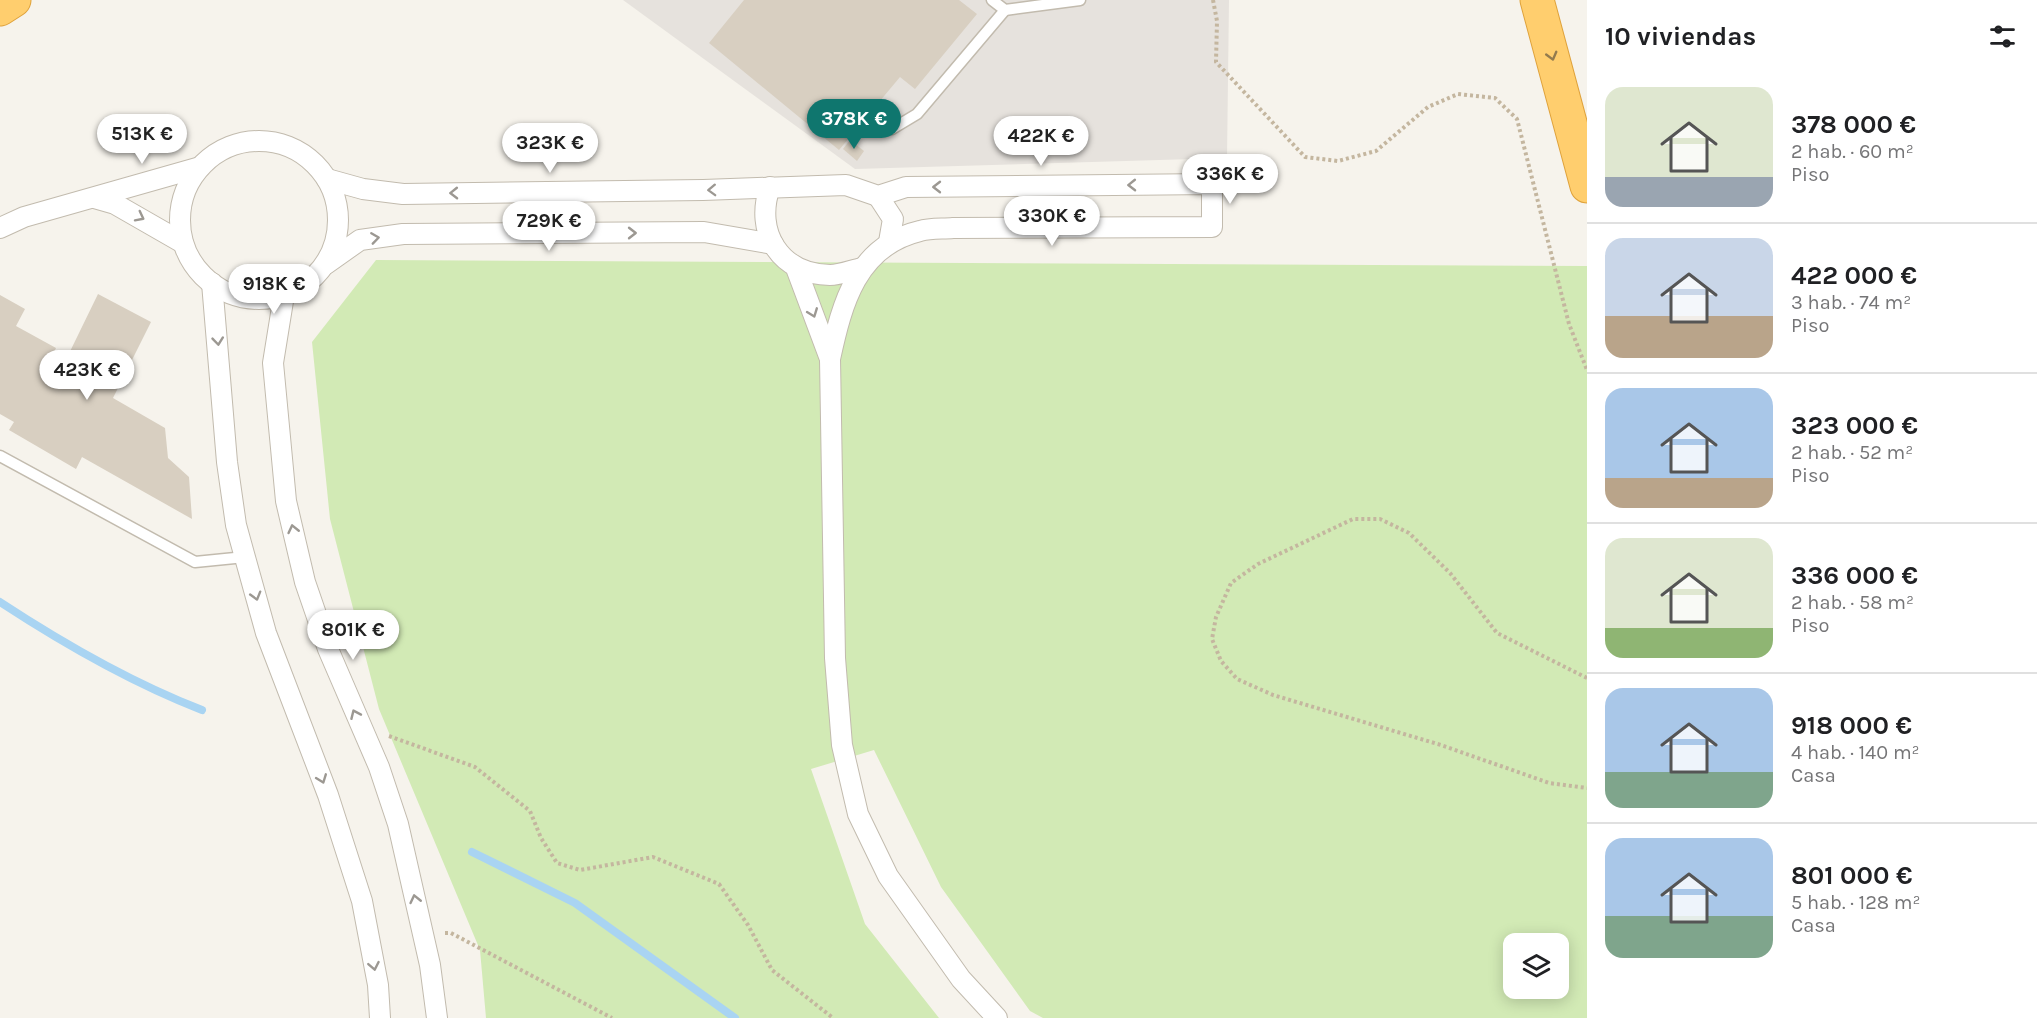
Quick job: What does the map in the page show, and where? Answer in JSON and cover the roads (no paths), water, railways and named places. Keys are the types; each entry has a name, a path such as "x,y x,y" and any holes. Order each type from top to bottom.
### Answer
{"highway":[{"path":"0,9 14,0"},
{"path":"1537,0 1587,186"}],"street":[{"path":"324,265 335,242 338,217 335,199 327,179 300,152 273,142 246,142 221,151 200,167 185,190 181,207 179,216 183,243 194,266 212,283 234,295 259,299 284,295 306,283 324,265 360,240 404,234 704,232 773,244"},
{"path":"0,228 24,217 200,167"},
{"path":"327,179 363,189 403,194 846,185 878,196 906,186 1212,184 1212,227 953,228 921,230 889,242 862,268 846,298 830,360 835,658 842,745 858,814 888,876 961,979 997,1018"},
{"path":"770,187 764,203 764,221 780,256 796,268 830,275 862,268"},
{"path":"878,196 892,219 889,242"},
{"path":"94,198 115,204 183,243"},
{"path":"796,268 830,360"},
{"path":"212,283 226,462 236,525 267,633 328,795 362,901 378,985 380,1018"},
{"path":"284,295 273,363 286,501 305,582 328,649 368,741 398,824 423,936 437,1018"}],"lane":[{"path":"992,0 1005,10"},
{"path":"892,129 917,114 1005,10 1080,0"},
{"path":"0,456 195,562 245,557"}],"waterway":[{"path":"0,602 48,633 98,661 202,710"},
{"path":"472,852 575,903 735,1018"}]}
